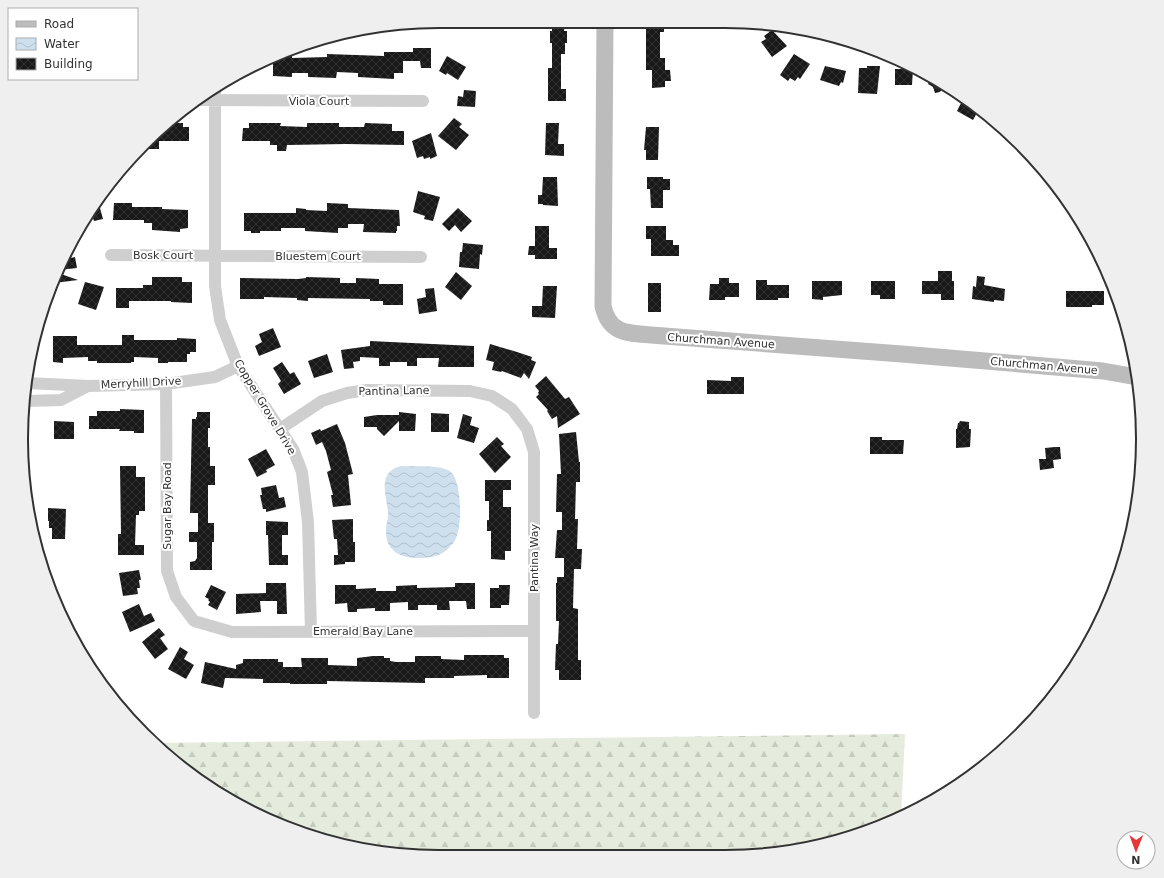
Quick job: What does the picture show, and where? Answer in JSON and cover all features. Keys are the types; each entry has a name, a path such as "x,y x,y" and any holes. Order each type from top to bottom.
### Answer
{"street":[{"name":"Churchman Avenue","path":"605,28 603,306 608,320 615,328 623,332 651,335 1103,371 1131,376"},
{"name":"Copper Grove Drive","path":"215,94 214,256 215,286 220,320 238,366 293,449 302,472 308,522 310,632"},
{"name":"Viola Court","path":"207,100 422,101"},
{"name":"Bosk Court","path":"111,255 214,256"},
{"name":"Bluestem Court","path":"214,256 421,257"},
{"name":"Merryhill Drive","path":"32,383 89,386 166,384 215,377 238,366"},
{"name":"Sugar Bay Road","path":"166,384 167,571 176,597 194,621"},
{"name":"Merryhill Drive","path":"30,401 61,400 89,386"},
{"name":"Pantina Lane","path":"280,429 322,401 347,392 367,390 470,391 492,396 512,409"},
{"name":"Pantina Way","path":"512,409 527,429 534,452 534,713"},
{"name":"Emerald Bay Lane","path":"194,621 232,632 534,630"}],"green space":[{"path":"905,734 901,811 857,828 805,842 752,849 725,850 439,850 412,849 359,842 307,828 257,808 211,781 162,743"}],"water":[{"path":"401,466 427,466 447,469 455,477 460,506 457,536 454,542 447,549 437,556 416,558 402,556 392,549 386,538 388,514 385,491 386,478 393,469"}],"building":[{"path":"552,28 564,28 564,31 567,31 565,54 561,54 561,89 566,89 566,101 548,101 548,68 552,68 552,43 550,43 550,31 552,31"},
{"path":"646,28 664,28 664,32 660,32 660,58 665,58 665,70 670,70 671,81 665,81 665,87 652,88 652,70 646,70"},
{"path":"771,31 773,31 787,46 772,57 761,42 766,39 764,36"},
{"path":"413,48 431,48 431,68 421,68 420,61 403,61 403,73 394,73 394,79 358,77 358,73 337,72 336,78 308,77 308,73 292,73 292,77 273,76 273,63 290,56 292,56 292,58 327,57 327,54 384,56 384,52 413,52"},
{"path":"794,54 810,64 800,79 798,77 795,81 790,78 788,81 780,75"},
{"path":"447,56 466,67 458,80 447,73 446,75 439,71"},
{"path":"825,66 846,71 843,83 841,82 839,86 820,80"},
{"path":"867,66 880,66 877,94 858,93 859,68 867,68"},
{"path":"895,69 905,69 913,73 912,85 895,85"},
{"path":"929,82 941,90 940,92 935,93 933,87 928,84"},
{"path":"464,90 476,91 475,107 457,106 458,96 463,97"},
{"path":"961,103 976,114 973,120 957,111"},
{"path":"454,118 462,124 459,127 469,135 456,150 438,136"},
{"path":"177,123 183,123 183,127 189,127 189,141 159,141 159,149 147,149"},
{"path":"249,123 281,123 280,126 307,127 307,123 339,123 339,127 364,127 365,123 392,124 392,131 404,131 404,145 287,145 286,151 277,151 277,145 270,145 270,141 242,141 243,128 249,128"},
{"path":"546,123 559,123 558,144 564,144 564,156 545,155"},
{"path":"646,127 659,127 658,160 646,160 646,150 644,150"},
{"path":"431,133 437,156 430,159 430,157 424,159 423,156 417,158 412,141"},
{"path":"543,177 557,177 558,206 538,204 538,195 542,195"},
{"path":"647,177 663,177 663,179 670,179 670,190 663,190 663,208 651,208 650,189 647,189"},
{"path":"418,191 440,197 433,221 424,219 425,216 413,212"},
{"path":"114,203 132,203 132,207 162,207 162,209 188,210 188,228 180,229 180,232 152,230 152,223 144,223 144,220 113,220"},
{"path":"327,203 348,204 348,208 399,210 400,226 397,226 396,233 363,232 364,224 348,224 348,228 338,228 338,233 305,231 305,228 281,228 281,231 260,231 260,233 244,231 244,213 296,213 296,208 327,211"},
{"path":"99,208 103,219 94,221 93,218"},
{"path":"458,208 472,221 461,232 455,225 449,231 442,224"},
{"path":"535,226 549,226 549,248 557,248 557,259 535,259 535,255 528,255 529,246 535,246"},
{"path":"646,226 666,226 666,240 673,240 673,245 679,245 679,256 651,256 651,239 646,239"},
{"path":"463,243 483,245 482,255 480,254 479,269 459,267 460,252 462,252"},
{"path":"75,257 77,268 65,269 69,258"},
{"path":"938,271 952,271 952,281 954,281 954,300 941,300 941,294 922,294 922,281 938,281"},
{"path":"456,272 472,286 461,300 445,287"},
{"path":"62,275 78,280 59,282"},
{"path":"977,276 985,277 984,285 1005,289 1004,301 994,300 994,302 972,299 973,286 976,287"},
{"path":"152,277 182,277 182,282 192,282 192,303 171,301 129,301 129,308 116,308 116,288 143,288 143,285 152,285"},
{"path":"306,277 340,278 340,283 356,283 356,278 379,279 379,284 403,284 403,305 383,305 383,301 370,301 370,299 308,298 308,301 297,300 297,298 264,297 264,299 240,299 240,278 298,279"},
{"path":"719,278 729,278 729,283 739,283 739,297 725,297 725,300 709,300 710,284 719,284"},
{"path":"756,280 767,280 767,285 789,285 789,298 778,298 778,300 756,300"},
{"path":"812,281 842,281 842,295 823,297 823,300 812,299"},
{"path":"871,281 895,281 895,299 880,299 880,295 871,295"},
{"path":"85,282 104,287 96,310 78,304"},
{"path":"648,283 661,283 661,312 648,312"},
{"path":"543,286 557,286 555,318 532,317 532,306 542,306"},
{"path":"434,288 437,311 419,314 417,299 426,297 425,289"},
{"path":"1066,291 1104,291 1104,305 1092,305 1092,307 1066,307"},
{"path":"273,328 281,347 259,356 255,346 262,342 259,334"},
{"path":"122,335 134,335 134,340 177,340 177,338 196,339 196,352 190,352 190,354 187,354 187,362 158,363 158,358 134,357 134,362 131,363 97,363 97,361 88,361 88,357 63,358 63,363 53,362 53,336 77,336 77,345 122,345"},
{"path":"370,341 474,346 474,367 438,367 439,358 417,358 417,366 407,366 407,362 390,362 390,366 379,366 379,358 360,357 360,361 353,362 354,368 344,369 341,350 370,346"},
{"path":"490,344 532,357 531,360 536,362 529,379 524,373 521,378 502,371 492,370 494,362 486,360"},
{"path":"327,354 333,372 314,378 308,361"},
{"path":"282,362 290,374 294,372 301,384 284,394 278,384 281,381 273,368"},
{"path":"546,376 565,399 569,397 580,414 558,428 557,416 552,419 547,411 548,410 536,397 539,394 539,391 535,386"},
{"path":"731,377 744,377 744,394 707,394 707,380 731,381"},
{"path":"120,409 144,410 144,433 119,431 120,429 89,429 89,416 97,416 97,411 120,411"},
{"path":"197,412 210,412 208,447 210,447 210,466 215,466 215,485 208,485 208,523 214,523 212,570 190,570 190,562 195,561 197,558 197,542 189,542 189,532 198,532 198,513 190,513 192,419 196,419"},
{"path":"399,412 416,414 415,431 399,431 399,421 384,436 377,429 377,427 364,427 364,417 377,415 399,415"},
{"path":"431,413 449,414 449,432 431,432"},
{"path":"463,414 472,417 470,425 479,428 474,443 457,438"},
{"path":"54,421 74,422 74,439 54,439"},
{"path":"960,421 969,422 969,429 971,429 970,447 956,448 956,429"},
{"path":"337,424 345,443 353,474 348,475 351,505 333,507 331,495 333,495 327,472 331,470 326,451 322,442 316,445 311,433 320,429 321,431"},
{"path":"576,432 580,462 580,482 576,482 575,519 578,519 577,549 582,549 581,569 574,569 573,608 578,609 578,660 581,660 581,680 559,680 559,670 555,670 559,621 556,621 556,583 557,577 564,577 564,558 555,558 557,530 562,530 562,512 556,512 557,474 561,474 559,434"},
{"path":"497,437 504,444 501,446 511,457 495,473 479,454"},
{"path":"870,437 882,437 882,440 904,440 903,454 870,454"},
{"path":"1060,447 1061,459 1053,460 1054,468 1040,470 1039,459 1046,459 1045,448"},
{"path":"266,449 275,465 266,470 267,472 257,477 248,459"},
{"path":"120,466 136,466 136,477 145,477 145,511 139,511 139,515 136,515 135,545 144,545 144,555 118,555 118,534 121,534"},
{"path":"485,480 511,480 511,490 503,490 503,507 511,507 511,551 505,551 505,560 491,559 491,531 487,531 487,520 489,520 489,501 485,501"},
{"path":"276,485 279,498 284,497 286,507 266,512 266,509 263,509 260,495 262,495 261,488"},
{"path":"48,508 66,509 65,539 52,539 52,528 49,528 48,521"},
{"path":"353,519 355,562 345,562 345,564 334,565 334,555 338,555 337,539 334,539 332,520"},
{"path":"266,521 288,522 288,535 282,535 282,555 288,555 288,565 269,565"},
{"path":"139,570 141,580 139,580 140,588 137,588 138,594 123,596 119,573"},
{"path":"266,583 286,583 287,614 277,614 277,601 260,601 261,612 236,614 236,594 266,593"},
{"path":"455,583 475,583 475,609 467,609 466,601 449,601 450,610 437,610 437,605 418,605 418,610 408,610 408,602 390,603 390,611 375,611 375,608 357,609 357,612 348,612 347,603 335,604 335,585 356,585 356,589 376,588 376,591 396,591 396,586 417,585 417,588 455,587"},
{"path":"211,585 226,592 217,610 208,605 210,602 208,600 209,599 205,597"},
{"path":"499,585 510,585 509,605 501,605 501,608 490,608 490,588 499,588"},
{"path":"139,604 144,616 151,613 155,621 130,632 122,612"},
{"path":"159,628 165,635 160,638 168,649 155,659 142,642"},
{"path":"180,647 188,652 184,659 194,665 186,679 168,669"},
{"path":"464,655 504,655 504,658 509,658 509,678 487,678 487,675 454,676 454,678 425,678 425,683 327,681 327,684 290,684 263,683 263,679 225,678 223,688 201,683 205,662 236,669 236,665 243,663 243,659 278,659 278,662 283,662 283,667 302,667 301,658 328,658 328,665 357,666 357,658 373,656 384,656 384,658 390,658 390,661 396,662 415,662 415,656 441,656 441,659 464,660"}]}
